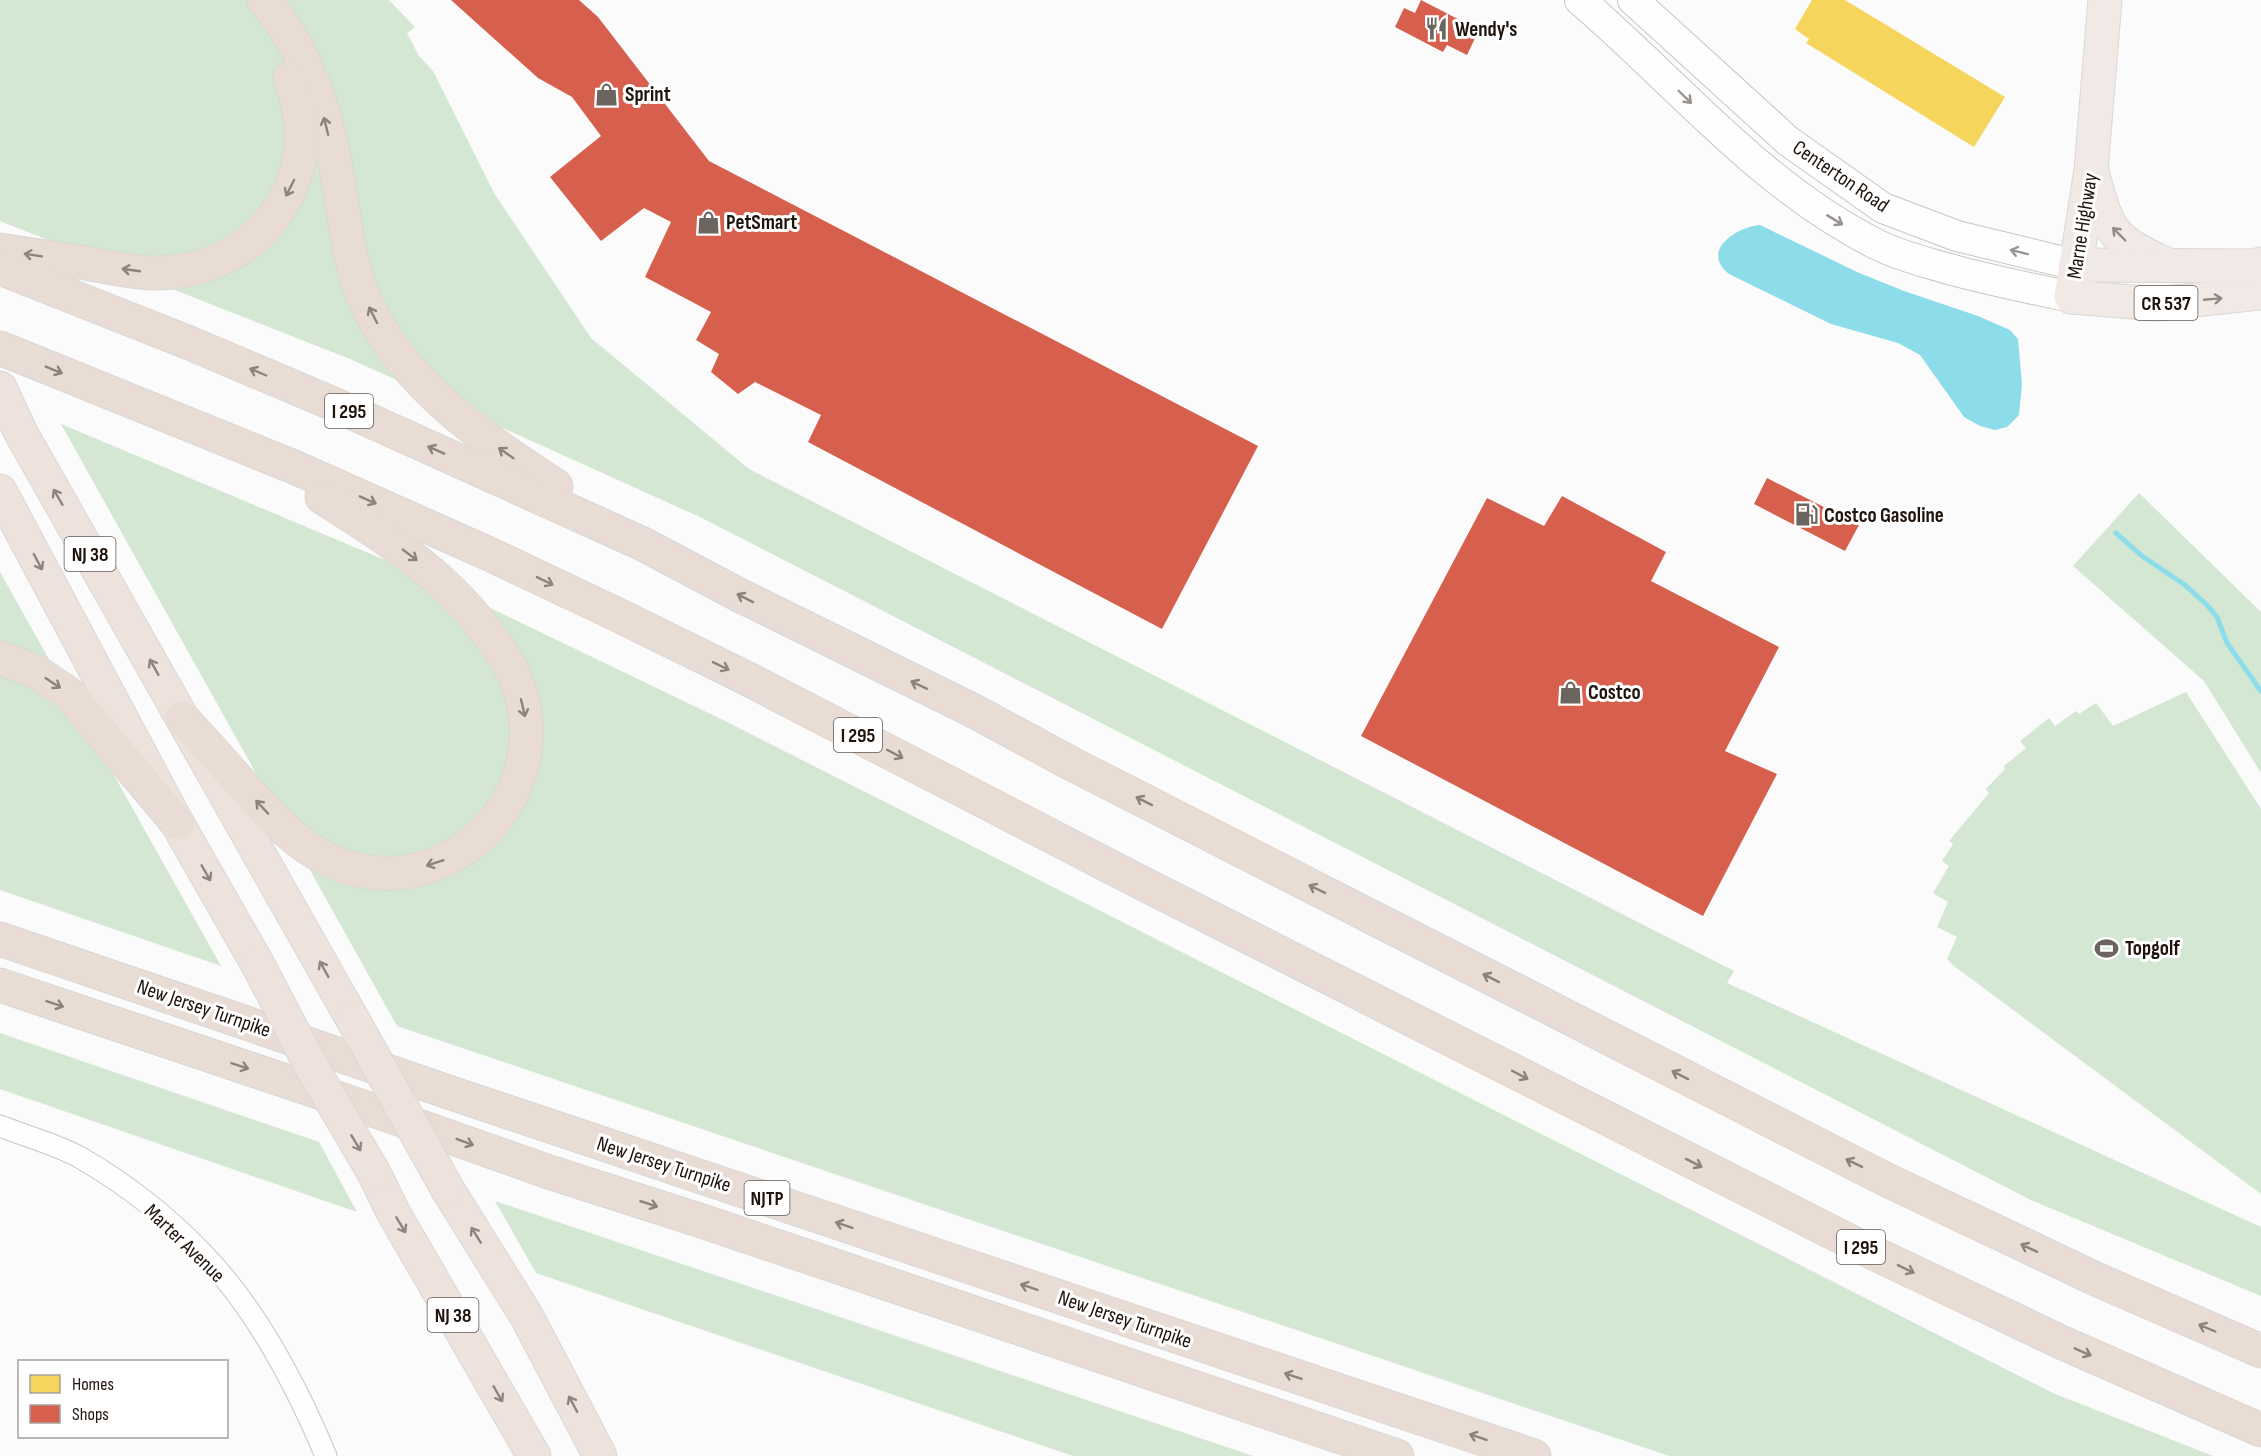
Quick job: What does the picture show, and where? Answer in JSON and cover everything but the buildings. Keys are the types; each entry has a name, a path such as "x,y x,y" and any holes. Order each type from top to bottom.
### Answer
{"highway":[{"path":"0,250 148,273 186,271 222,260 255,240 278,212 295,179 302,142 299,104 286,66 264,28 242,0"},
{"path":"264,0 287,29 304,59 317,93 336,170 351,255 364,297 383,335 437,400 470,427 503,452 643,544"},
{"name":"I 295","path":"0,268 182,340 320,399 643,544 873,663 972,710 1072,764 1838,1155 2098,1280 2261,1351"},
{"name":"I 295","path":"0,348 237,443 466,543 616,614 746,678 1136,880 1853,1243 2063,1343 2261,1430"},
{"name":"NJ 38","path":"0,388 21,433 448,1190 526,1317 600,1456"},
{"path":"182,718 263,808 289,833 317,854 348,867 381,873 414,870 446,860 475,842 498,819 515,789 525,756 526,719 517,682 498,646 473,613 443,582 409,553 237,443"},
{"name":"NJ 38","path":"0,491 177,823 257,963 310,1064 534,1456"},
{"path":"0,658 35,671 69,694 177,823"},
{"name":"New Jersey Turnpike","path":"0,939 1534,1456"},
{"name":"New Jersey Turnpike","path":"0,985 549,1172 705,1222 1397,1456"}],"main road":[{"name":"Centerton Road","path":"1580,0 1620,34 1770,175 1817,209 1878,245 1917,260 1966,274 2071,297"},
{"path":"1601,0 1676,64 1705,65"},
{"name":"Centerton Road","path":"1633,0 1788,141 1883,208 1957,236 2076,265 2168,265"},
{"name":"Marne Highway","path":"2105,0 2091,170 2071,297 2157,304 2261,293"},
{"name":"CR 537","path":"2091,170 2103,206 2115,232 2141,253 2168,265 2261,264"}],"street":[{"name":"Marter Avenue","path":"0,1126 79,1157 144,1202 203,1254 233,1290 269,1344 303,1406 326,1456"}],"green space":[{"path":"0,0 389,0 415,27 407,33 419,56 433,71 494,193 591,338 749,469 1734,971 1727,983 2261,1227 2261,1296 2031,1200 702,518 350,359 0,221"},
{"path":"61,424 428,578 721,719 2053,1393 2213,1456 1669,1456 397,1026"},
{"path":"2139,493 2261,612 2261,773 2204,681 2073,566"},
{"path":"0,572 221,966 0,890"},
{"name":"Topgolf","path":"2186,692 2261,809 2261,1194 1954,966 1947,959 1957,937 1937,927 1948,902 1933,893 1949,866 1942,861 1953,844 1949,841 1989,793 1986,789 2005,769 2004,766 2026,748 2020,741 2049,718 2055,726 2076,711 2079,714 2096,703 2113,726"},
{"path":"0,1033 319,1142 357,1212 0,1089"},
{"path":"495,1201 1253,1456 1073,1456 536,1273"}],"water":[{"path":"1760,225 1857,272 2010,330 2018,339 2022,384 2019,415 2007,427 1995,430 1980,426 1964,417 1920,355 1898,343 1831,324 1729,274 1721,265 1718,257 1720,249 1732,235"}],"waterway":[{"path":"2116,533 2142,556 2185,585 2208,606 2217,617 2227,643 2261,691"}],"place":[{"name":"Wendy's","path":"1437,29"},
{"name":"Sprint","path":"607,94"},
{"name":"PetSmart","path":"708,222"},
{"name":"Costco Gasoline","path":"1806,515"},
{"name":"Costco","path":"1570,692"},
{"name":"Topgolf","path":"2107,948"}]}
